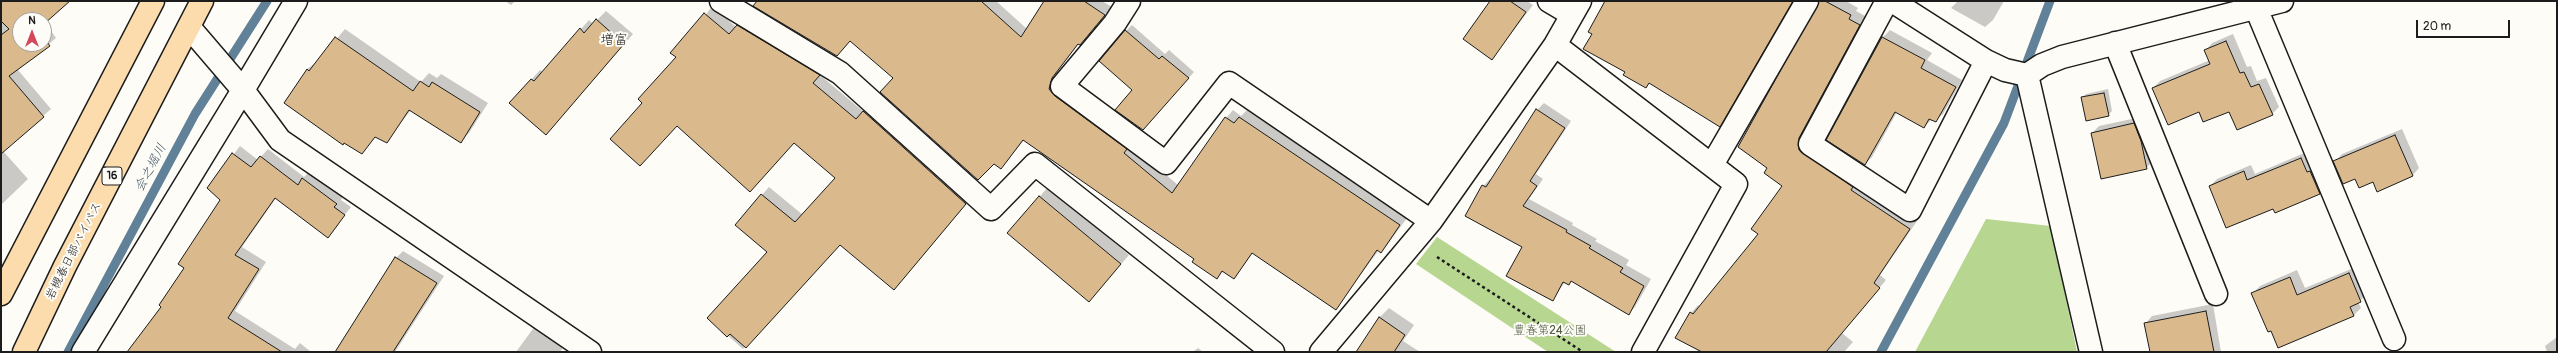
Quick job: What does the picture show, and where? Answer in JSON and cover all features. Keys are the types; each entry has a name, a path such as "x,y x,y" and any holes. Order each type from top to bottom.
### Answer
{"highway":[{"path":"1,294 153,1"},
{"name":"岩槻春日部バイパス","path":"24,352 65,266 202,1"}],"street":[{"path":"83,352 296,1"},
{"path":"721,1 840,73 991,209 1035,164 1273,352"},
{"path":"1129,1 1115,23 1062,86 1166,162 1229,83 1431,221"},
{"path":"1321,352 1431,221 1555,45 1576,7 1549,1"},
{"path":"1712,165 1807,1"},
{"path":"1887,1 1810,144 1910,210 1986,61"},
{"path":"1892,1 1986,61 2005,70 2027,75 2042,65 2062,57 2282,1"},
{"path":"2256,8 2394,339"},
{"path":"189,27 242,90 280,140 590,352"},
{"path":"2115,43 2216,294"},
{"path":"1555,45 1736,184 1643,352"},
{"path":"2027,75 2091,352"}],"path":[{"path":"1414,242 1583,352"}],"green space":[{"path":"1986,219 2051,226 2077,352 1915,352"},
{"name":"豊春第24公園","path":"1437,237 1616,352 1548,352 1416,264"}],"building":[{"path":"1,1 70,1 52,17 52,12 12,12 12,52 42,52 9,76 44,117 1,154 1,35 9,29 1,21"},
{"path":"757,1 981,1 1021,37 1044,1 1084,1 1105,15 1080,45 1078,44 1052,78 1049,89 1055,96 1127,149 1124,153 1172,193 1225,117 1234,123 1239,117 1400,225 1381,253 1377,250 1336,310 1252,253 1234,279 1222,271 1217,279 1192,262 1194,259 1023,140 1001,169 994,164 978,180 880,92 893,78 850,41 837,56 753,6"},
{"path":"1490,1 1510,1 1526,12 1492,60 1463,39"},
{"path":"1605,1 1793,1 1720,127 1649,83 1646,88 1623,75 1625,72 1583,49 1592,34 1588,32"},
{"path":"1819,1 1825,1 1851,15 1849,19 1860,25 1799,138 1799,150 1853,187 1851,190 1910,229 1874,283 1880,288 1826,352 1702,352 1675,338 1690,312 1693,314 1758,234 1751,229 1782,186 1764,173 1767,168 1738,147"},
{"path":"704,13 729,34 737,25 820,75 813,83 856,119 863,111 966,204 894,290 840,245 746,348 730,334 727,337 707,318 767,252 735,225 761,194 795,222 835,178 794,143 750,192 677,126 640,166 610,139 642,103 638,99 676,57 670,53"},
{"path":"596,19 624,44 546,135 509,103 531,79 534,81 580,28 584,33"},
{"path":"1125,30 1159,59 1162,56 1189,78 1143,130 1115,110 1132,90 1099,61"},
{"path":"335,37 413,91 420,81 429,87 432,82 480,112 461,143 409,110 387,143 375,137 362,154 344,143 343,145 284,103 307,69 309,71"},
{"path":"1882,37 1925,60 1921,68 1956,87 1936,122 1929,119 1924,128 1895,112 1865,165 1826,140"},
{"path":"2226,41 2240,73 2244,72 2251,87 2259,84 2273,115 2237,130 2229,112 2203,122 2199,112 2168,125 2152,88 2210,64 2204,50"},
{"path":"2104,93 2109,116 2086,121 2081,97"},
{"path":"1536,109 1565,128 1530,181 1537,186 1523,206 1567,230 1566,232 1591,246 1589,248 1623,268 1620,272 1644,286 1629,315 1571,281 1569,285 1563,282 1553,301 1506,276 1522,247 1465,216 1482,185 1486,187"},
{"path":"2134,123 2141,141 2147,169 2101,179 2091,133"},
{"path":"2395,135 2413,176 2377,192 2373,182 2359,188 2355,179 2343,184 2333,161"},
{"path":"232,153 251,167 260,156 298,185 302,178 337,204 334,207 345,215 328,238 275,198 235,255 259,269 228,318 282,352 127,352 161,307 159,305 184,268 178,264 220,200 207,188"},
{"path":"2301,158 2307,172 2310,171 2320,194 2275,213 2273,209 2226,228 2209,186 2244,171 2247,180"},
{"path":"1039,196 1121,264 1089,302 1007,233"},
{"path":"395,257 437,283 393,352 335,352"},
{"path":"2349,273 2361,302 2350,307 2354,316 2278,348 2271,331 2268,332 2251,293 2290,277 2297,295"},
{"path":"2206,311 2214,352 2150,352 2144,323"},
{"path":"1379,317 1405,335 1394,352 1356,352"}],"waterway":[{"name":"会之堀川","path":"68,352 195,114 267,1"},
{"path":"1881,352 2004,123 2050,1"}],"district":[{"name":"増富","path":"614,40"}]}
